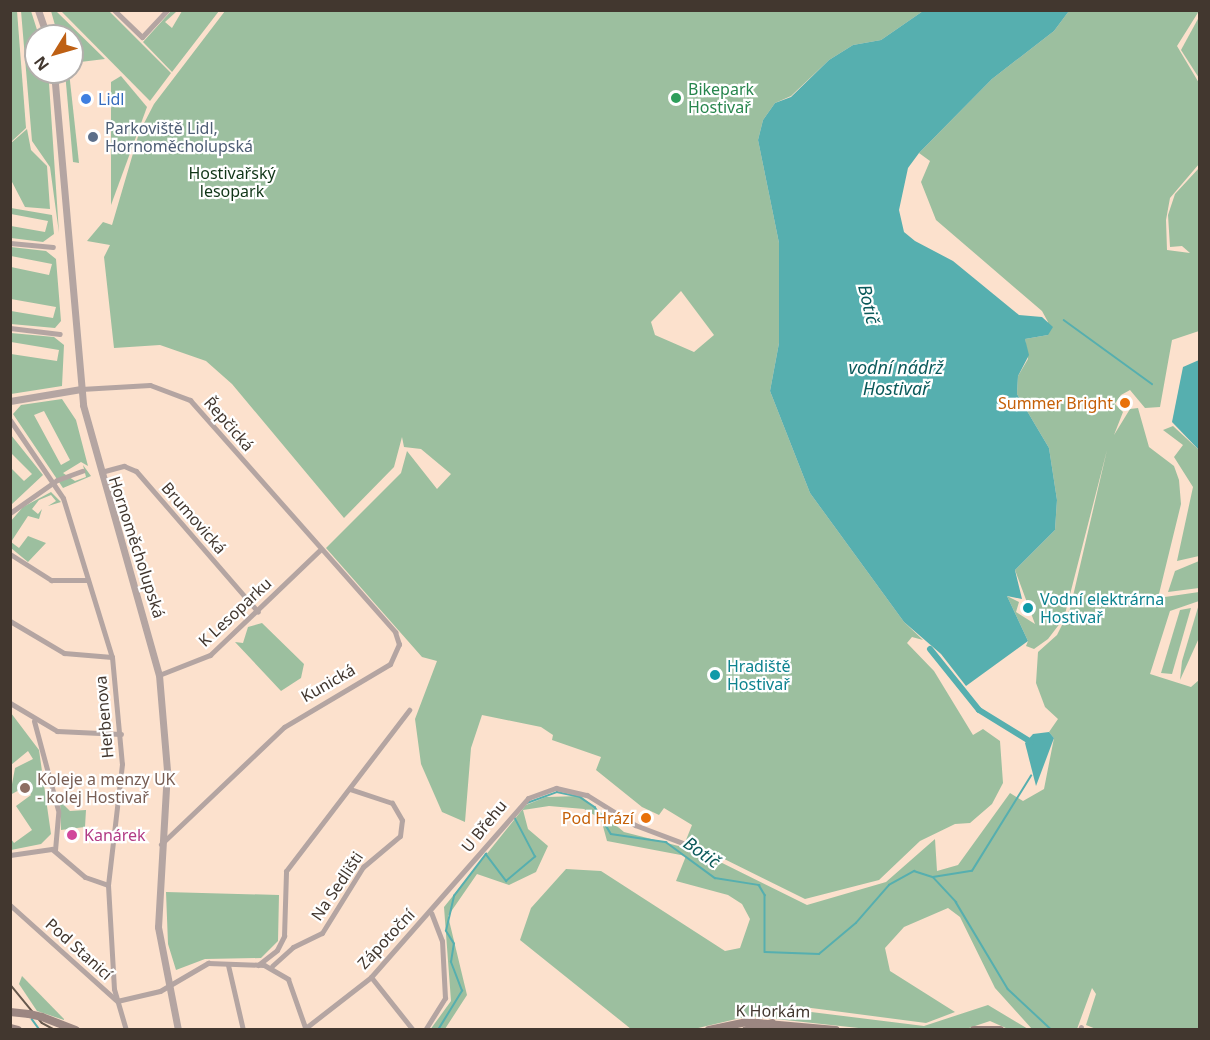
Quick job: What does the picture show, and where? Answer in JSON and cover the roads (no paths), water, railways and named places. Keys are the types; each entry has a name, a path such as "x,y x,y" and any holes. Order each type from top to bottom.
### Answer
{"main road":[{"path":"10,1012 42,1017 76,1029"},
{"path":"746,1029 772,1023"},
{"name":"K Horkám","path":"709,1029 772,1023 836,1029"},
{"path":"10,1028 18,1029"},
{"path":"974,1029 1000,1029"}],"street":[{"path":"114,10 142,37 167,10"},
{"name":"Hornoměcholupská","path":"55,84 81,389 99,472 159,675 167,771 161,843 158,927 167,984 178,1029"},
{"path":"10,243 53,247"},
{"path":"10,328 60,334"},
{"name":"Řepčická","path":"81,389 150,385 185,397 319,551"},
{"path":"10,401 81,389"},
{"name":"Herbenova","path":"10,420 53,482 88,580 112,657 121,734 108,885 117,1001 126,1029"},
{"name":"Brumovická","path":"99,472 124,466 136,471 258,612"},
{"path":"10,513 53,482 82,471"},
{"name":"K Lesoparku","path":"159,675 206,658 258,612 319,551"},
{"name":"Kunická","path":"161,843 177,833 284,727 397,655 395,632 319,551"},
{"path":"10,554 51,580 88,580"},
{"path":"10,621 64,653 112,657"},
{"path":"10,702 36,722 70,733 121,734"},
{"path":"258,965 276,950 284,936 286,872 350,789 354,778 409,710"},
{"path":"36,722 58,811 55,850"},
{"name":"U Břehu","path":"431,913 514,808 554,788 587,795 635,825 688,845"},
{"name":"Na Sedlišti","path":"272,966 288,950 322,933 363,867 400,836 402,820 397,808 378,795 350,789"},
{"path":"162,834 177,833"},
{"path":"10,855 55,850 85,877 108,885"},
{"name":"Pod Stanicí","path":"10,905 117,1001 167,984"},
{"path":"425,1029 445,998 442,941 431,913"},
{"name":"Zápotoční","path":"305,1029 371,977 431,913"},
{"path":"167,984 202,964 272,966 292,985 305,1029"},
{"path":"228,964 243,1029"},
{"path":"371,977 413,1029"}],"water":[{"name":"vodní nádrž Hostivař","path":"923,11 1069,11 1054,31 992,79 919,153 908,168 899,210 904,232 915,241 953,261 1019,315 1042,317 1053,327 1048,335 1025,339 1029,355 1018,376 1017,394 1049,448 1057,500 1055,530 1015,570 1022,599 1007,596 1028,641 966,686 941,654 904,622 810,493 770,391 779,343 779,243 758,140 763,120 775,103 791,97 829,60 853,45 881,40"},
{"path":"1200,360 1199,450 1172,422 1183,367"},
{"path":"1049,732 1054,738 1036,786 1025,743 1033,734"}],"waterway":[{"path":"1064,320 1152,384"},
{"path":"930,649 979,710 1031,742"},
{"name":"Botič","path":"527,803 557,792 580,797 595,807 611,834 666,842 715,878 759,885 765,895 765,952 819,954 856,923 889,885 914,871 933,877 972,871 1031,776"},
{"name":"Botič","path":"438,1030 462,991 451,962 454,944 446,931 454,896 486,854 506,881 535,857 514,817"},
{"path":"934,878 956,902 1008,989 1052,1030"},
{"path":"32,1019 40,1030"}],"tram line":[{"path":"10,984 42,1023 55,1030"}],"place":[{"name":"Bikepark Hostivař","path":"676,98"},
{"name":"Lidl","path":"86,99"},
{"name":"Parkoviště Lidl, Hornoměcholupská","path":"93,137"},
{"name":"Summer Bright","path":"1125,403"},
{"name":"Vodní elektrárna Hostivař","path":"1028,608"},
{"name":"Hradiště Hostivař","path":"715,675"},
{"name":"Koleje a menzy UK - kolej Hostivař","path":"25,788"},
{"name":"Pod Hrází","path":"646,818"},
{"name":"Kanárek","path":"72,835"}],"park label":[{"name":"Hostivařský lesopark","path":"232,182"}]}
